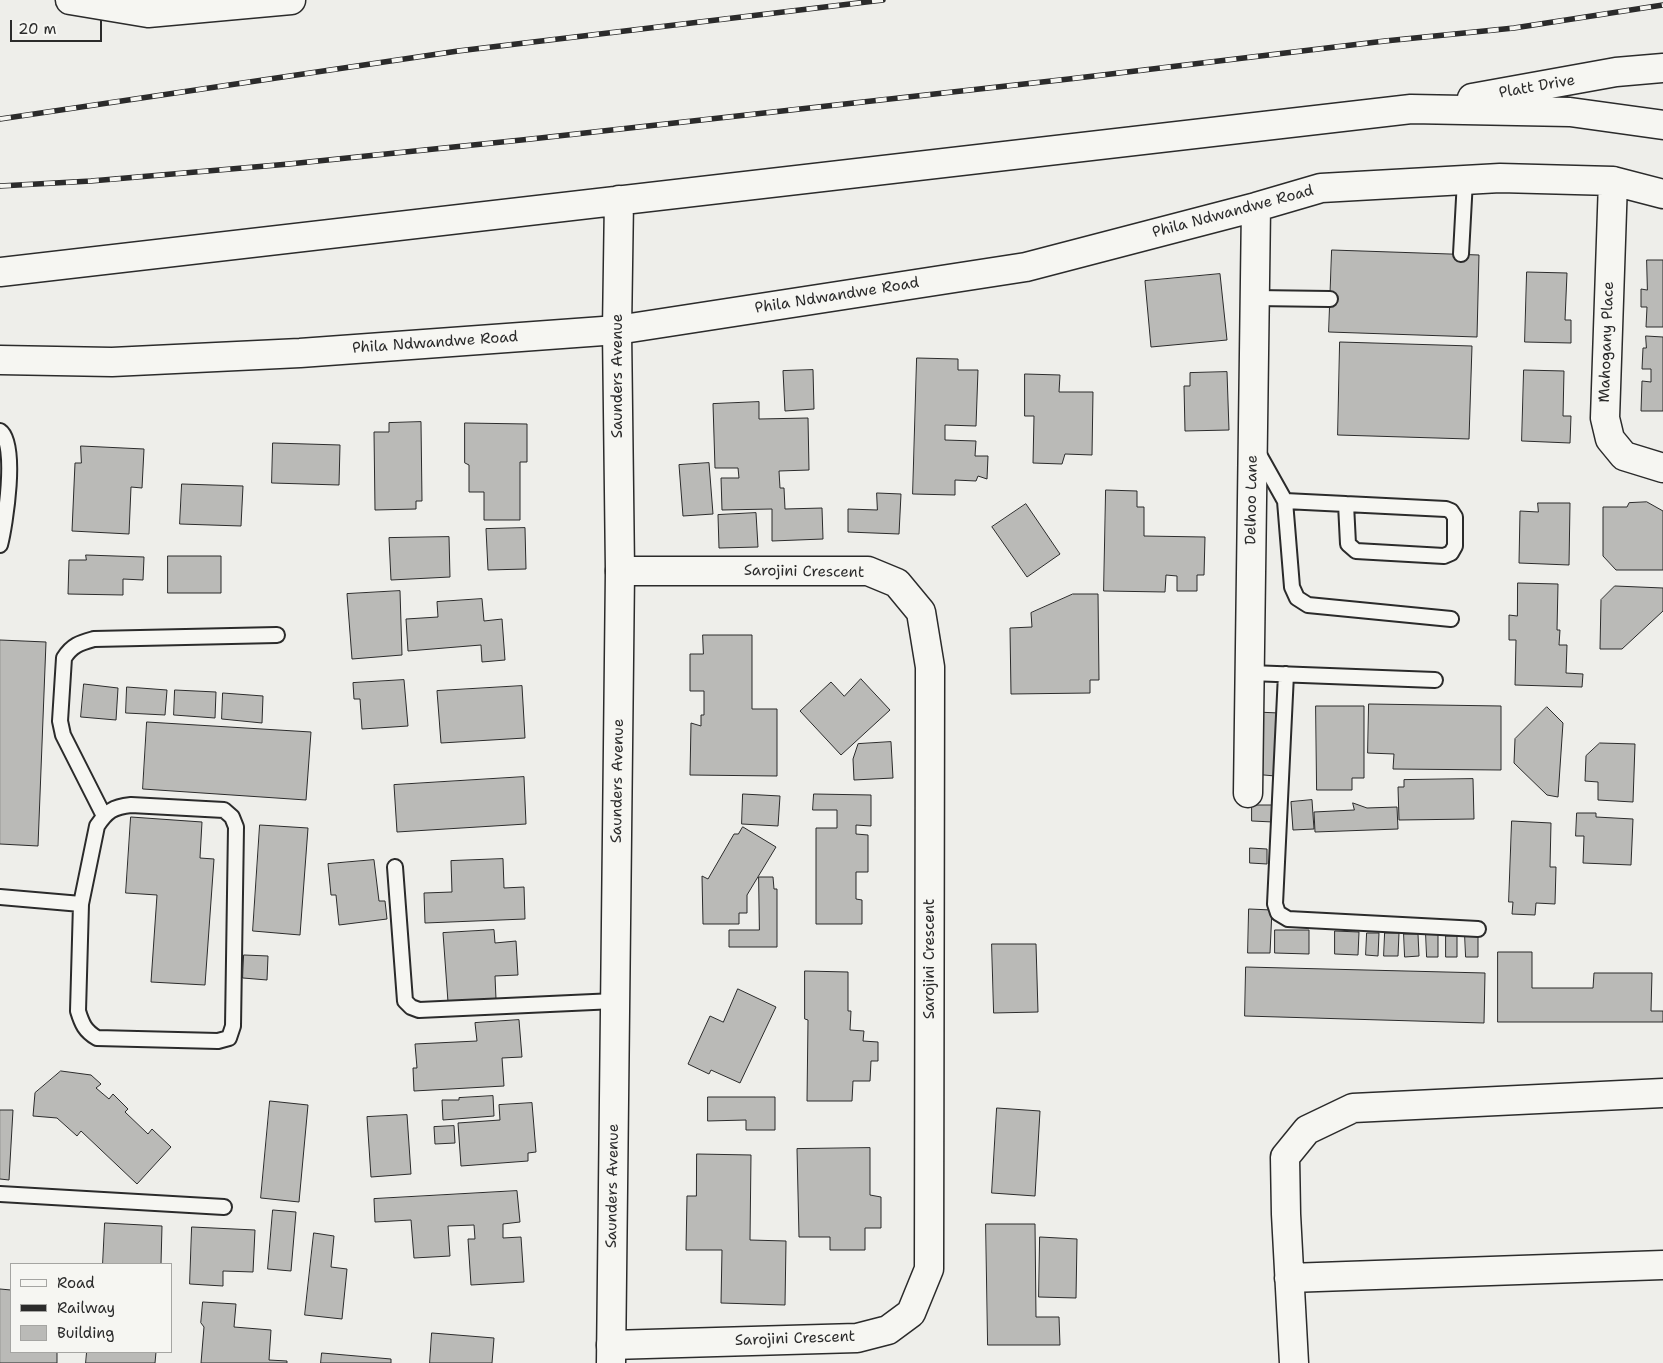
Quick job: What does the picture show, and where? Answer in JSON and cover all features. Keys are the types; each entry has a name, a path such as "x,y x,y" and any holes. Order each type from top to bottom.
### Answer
{"street":[{"path":"70,0 148,13 291,0"},
{"name":"Platt Drive","path":"1411,109 1616,72 1663,68"},
{"path":"0,272 1411,109 1570,112 1663,125"},
{"name":"Phila Ndwandwe Road","path":"0,360 112,362 300,353 618,330 1026,267 1256,207 1321,188 1500,178 1613,181 1663,194"},
{"name":"Mahogany Place","path":"1613,181 1605,418 1610,438 1624,456 1663,468"},
{"name":"Saunders Avenue","path":"611,1354 620,570 619,200"},
{"name":"Delhoo Lane","path":"1248,793 1256,207"},
{"name":"Sarojini Crescent","path":"611,1354 857,1338 888,1330 911,1313 929,1269 930,667 921,612 896,583 868,571 620,570"},
{"path":"1294,1363 1285,1157 1307,1130 1353,1108 1663,1093"},
{"path":"1289,1278 1663,1265"}],"lane":[{"path":"1461,254 1465,180"},
{"path":"1255,298 1330,299"},
{"path":"0,432 3,433 8,446 10,468 0,545"},
{"path":"1253,444 1285,501 1292,587 1297,598 1308,605 1451,619"},
{"path":"1285,501 1346,504 1446,509 1451,511 1454,517 1455,546 1451,553 1444,556 1356,552 1348,544 1346,504"},
{"path":"104,816 63,735 60,721 64,658 69,649 81,642 94,639 277,635"},
{"path":"1250,673 1435,680"},
{"path":"1286,674 1275,904 1278,914 1288,918 1478,930"},
{"path":"131,805 224,810 232,817 236,827 234,996 233,1026 229,1038 218,1042 97,1038 88,1033 81,1023 78,1011 81,904 97,826 104,816 117,807 131,805"},
{"path":"395,867 405,1001 411,1007 419,1010 615,1001"},
{"path":"0,898 81,904"},
{"path":"0,1194 224,1207"}],"building":[{"path":"1332,250 1479,255 1477,337 1329,332"},
{"path":"1647,260 1663,260 1663,327 1646,327 1647,307 1641,307 1641,289 1647,290"},
{"path":"1527,272 1567,273 1565,320 1571,320 1571,343 1525,342"},
{"path":"1220,274 1227,340 1151,347 1145,281"},
{"path":"1646,336 1663,337 1663,411 1641,411 1642,381 1651,382 1651,369 1642,369 1643,348 1646,348"},
{"path":"1340,342 1472,346 1469,439 1338,435"},
{"path":"917,358 958,359 958,370 978,370 976,426 945,425 945,440 976,441 975,456 988,456 987,479 978,476 976,481 955,480 955,495 913,494"},
{"path":"813,370 814,409 785,411 783,371"},
{"path":"1524,370 1564,371 1563,416 1571,416 1570,443 1522,441"},
{"path":"1227,372 1229,430 1185,431 1184,386 1190,386 1190,373"},
{"path":"1025,374 1060,375 1059,392 1093,392 1092,455 1065,454 1062,464 1033,463 1034,416 1025,416"},
{"path":"759,402 759,419 808,418 809,470 779,471 780,488 784,488 785,509 822,508 823,539 772,541 772,509 722,510 721,478 739,478 738,468 715,468 713,404"},
{"path":"421,422 422,501 416,501 416,509 375,510 374,432 389,432 389,423"},
{"path":"465,423 527,424 527,462 520,462 520,520 484,520 484,492 469,492 469,465 465,463"},
{"path":"273,443 340,445 339,485 272,483"},
{"path":"81,446 144,449 142,488 131,487 129,534 72,531 75,463 81,463"},
{"path":"709,463 713,514 683,516 679,465"},
{"path":"182,484 243,486 241,526 180,524"},
{"path":"1106,490 1137,491 1137,507 1144,507 1144,536 1205,537 1204,575 1197,575 1197,591 1177,591 1177,576 1166,575 1165,592 1104,591"},
{"path":"877,493 901,494 899,534 848,532 848,509 877,510"},
{"path":"1647,502 1663,511 1663,570 1616,570 1603,556 1603,507 1627,507 1629,503"},
{"path":"1538,503 1570,503 1569,565 1519,563 1520,511 1538,512"},
{"path":"1026,504 1060,554 1027,577 992,527"},
{"path":"756,513 758,547 719,548 718,515"},
{"path":"525,528 526,569 488,570 486,529"},
{"path":"449,537 450,577 391,580 389,538"},
{"path":"86,555 144,557 143,580 123,579 123,595 68,594 69,560 86,560"},
{"path":"168,556 221,556 221,593 168,593"},
{"path":"1518,583 1558,584 1557,630 1560,630 1559,645 1567,645 1566,673 1583,674 1582,687 1515,685 1516,640 1509,640 1509,615 1517,616"},
{"path":"1615,586 1663,588 1663,611 1622,649 1600,649 1601,600"},
{"path":"400,591 402,655 352,659 347,594"},
{"path":"1073,594 1098,594 1099,680 1090,680 1090,693 1011,694 1010,628 1032,627 1031,613"},
{"path":"482,599 484,621 502,619 505,660 482,662 481,645 408,651 406,619 438,617 437,602"},
{"path":"703,635 752,635 752,709 777,709 777,776 690,775 691,723 701,726 701,715 704,715 704,691 690,691 690,654 703,654"},
{"path":"0,640 46,642 38,846 0,844"},
{"path":"861,679 890,710 841,755 800,711 831,682 844,696"},
{"path":"404,680 408,726 362,729 360,699 354,699 353,683"},
{"path":"84,684 118,688 116,720 81,717"},
{"path":"522,686 525,738 441,743 437,691"},
{"path":"127,687 167,690 165,715 126,713"},
{"path":"175,690 216,692 215,718 174,715"},
{"path":"223,693 263,696 262,723 222,719"},
{"path":"1369,704 1501,706 1501,770 1393,769 1394,754 1368,753"},
{"path":"1316,706 1364,706 1364,778 1352,778 1352,790 1317,790"},
{"path":"1547,707 1563,723 1558,797 1547,795 1514,763 1515,739"},
{"path":"1256,712 1279,713 1275,776 1253,774"},
{"path":"147,722 311,732 306,800 143,789"},
{"path":"891,742 893,778 854,780 853,759 858,744"},
{"path":"1600,743 1635,744 1633,802 1598,800 1598,782 1585,781 1586,756"},
{"path":"524,777 526,824 397,832 394,785"},
{"path":"1473,779 1474,819 1399,820 1398,787 1404,787 1404,780"},
{"path":"743,794 780,796 778,826 742,824"},
{"path":"814,794 871,795 871,826 856,825 856,834 868,835 868,872 856,872 856,899 862,900 862,924 816,924 816,828 837,828 837,810 813,810"},
{"path":"1312,800 1314,829 1293,830 1291,802"},
{"path":"1353,803 1367,808 1397,807 1398,829 1315,832 1314,812 1354,810"},
{"path":"1252,805 1274,805 1273,822 1252,821"},
{"path":"1577,813 1596,813 1596,817 1633,819 1631,865 1583,863 1584,836 1576,836"},
{"path":"131,817 202,822 200,858 214,859 205,985 151,982 157,895 126,893"},
{"path":"1512,821 1551,823 1550,867 1556,867 1555,904 1536,903 1535,915 1512,914 1513,902 1509,902"},
{"path":"260,825 308,828 300,935 253,931"},
{"path":"743,827 776,847 747,895 747,913 739,913 739,924 703,924 702,876 708,879 734,834 738,834"},
{"path":"1250,848 1267,849 1267,864 1250,863"},
{"path":"503,859 504,888 524,887 525,919 425,923 424,893 452,892 451,861"},
{"path":"374,860 379,901 385,901 387,919 339,925 336,895 331,895 328,864"},
{"path":"759,877 773,877 774,889 777,889 777,947 729,947 729,930 759,930"},
{"path":"1249,909 1272,910 1270,953 1248,953"},
{"path":"494,930 495,943 516,941 518,975 495,976 496,999 448,1002 443,933"},
{"path":"1275,930 1309,930 1309,954 1275,953"},
{"path":"1335,931 1359,932 1358,955 1335,954"},
{"path":"1367,933 1379,933 1378,956 1366,955"},
{"path":"1385,933 1399,933 1398,956 1384,956"},
{"path":"1404,934 1418,934 1419,956 1405,957"},
{"path":"1426,934 1438,934 1438,957 1427,957"},
{"path":"1465,935 1478,935 1478,957 1466,957"},
{"path":"1446,936 1457,936 1457,957 1446,957"},
{"path":"992,944 1036,944 1038,1012 994,1013"},
{"path":"1498,952 1532,952 1532,988 1593,988 1594,973 1652,973 1651,1011 1663,1011 1663,1022 1498,1022"},
{"path":"244,955 268,956 267,980 243,978"},
{"path":"1246,967 1485,973 1484,1023 1245,1016"},
{"path":"805,971 848,972 848,1011 851,1011 850,1030 864,1031 863,1041 878,1042 878,1061 871,1061 870,1081 853,1081 852,1101 807,1101 808,1020 805,1019"},
{"path":"738,989 776,1007 740,1083 711,1070 709,1074 688,1064 710,1016 723,1022"},
{"path":"519,1020 522,1057 502,1058 504,1086 414,1091 413,1068 417,1068 415,1044 477,1041 475,1023"},
{"path":"61,1071 91,1075 101,1084 96,1088 109,1099 113,1094 128,1109 125,1112 148,1134 152,1129 171,1147 137,1184 81,1131 77,1136 57,1118 33,1116 35,1093"},
{"path":"493,1096 494,1116 443,1120 442,1100"},
{"path":"708,1097 775,1097 775,1130 746,1130 746,1120 708,1121"},
{"path":"270,1101 308,1105 299,1202 261,1198"},
{"path":"532,1103 536,1152 528,1153 528,1161 461,1166 458,1123 500,1120 499,1105"},
{"path":"997,1108 1040,1111 1035,1196 992,1193"},
{"path":"0,1110 13,1110 9,1180 0,1179"},
{"path":"407,1115 411,1174 371,1177 367,1117"},
{"path":"454,1126 455,1143 435,1144 434,1127"},
{"path":"870,1148 870,1195 881,1197 881,1228 865,1228 865,1250 830,1250 830,1237 799,1237 797,1149"},
{"path":"697,1154 751,1155 750,1240 786,1241 785,1305 721,1303 722,1250 686,1250 687,1196 696,1196"},
{"path":"517,1191 520,1222 503,1224 503,1238 521,1237 524,1282 471,1285 468,1239 475,1239 474,1225 448,1226 450,1256 414,1258 411,1220 375,1222 374,1199"},
{"path":"273,1210 296,1212 291,1271 268,1269"},
{"path":"105,1223 162,1226 161,1263 103,1263"},
{"path":"986,1224 1035,1224 1036,1317 1059,1317 1060,1345 988,1345"},
{"path":"192,1227 255,1230 253,1272 223,1271 223,1286 190,1284"},
{"path":"314,1233 334,1236 331,1267 347,1269 342,1319 305,1315"},
{"path":"1040,1237 1077,1239 1076,1298 1039,1297"},
{"path":"0,1289 10,1290 10,1353 57,1353 57,1363 0,1363"},
{"path":"203,1302 236,1304 234,1327 271,1330 269,1360 287,1361 287,1363 201,1363 204,1327 201,1323"},
{"path":"432,1333 494,1338 492,1363 430,1363"},
{"path":"87,1353 156,1353 155,1363 86,1363"},
{"path":"322,1353 391,1359 391,1363 321,1363"}],"railway":[{"path":"0,119 458,51 883,0"},
{"path":"0,186 91,181 289,164 531,139 1069,79 1385,41 1514,28 1663,5"}]}
